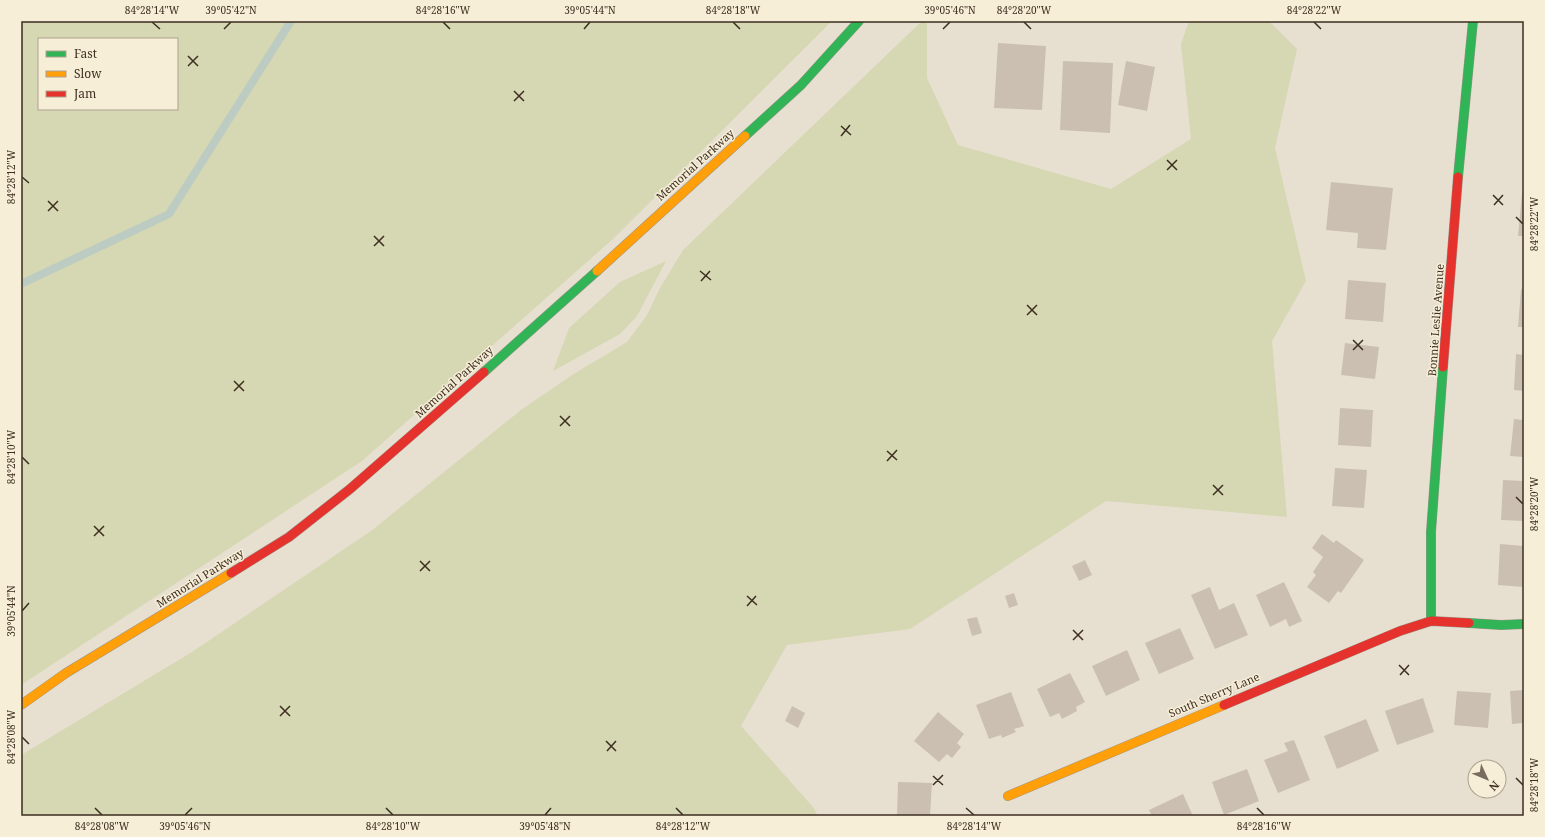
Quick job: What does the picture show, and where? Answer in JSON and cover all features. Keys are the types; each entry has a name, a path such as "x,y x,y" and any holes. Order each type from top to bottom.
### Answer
{"street":[{"name":"Memorial Parkway","path":"21,705 66,673 289,538 350,489 420,429 569,296 801,85 859,21"},
{"name":"Bonnie Leslie Avenue","path":"1432,621 1431,532 1456,201 1474,21"},
{"path":"1432,621 1501,625 1524,624"},
{"name":"South Sherry Lane","path":"1008,796 1382,637 1432,621"}],"green space":[{"path":"25,21 832,21 613,239 362,461 21,685 21,25"},
{"path":"922,21 927,21 927,78 958,145 1111,189 1191,139 1181,44 1189,21 1269,21 1297,49 1275,148 1306,281 1272,341 1287,517 1106,501 910,629 787,645 741,726 813,807 818,816 21,816 21,755 192,652 371,531 521,410 572,375 627,342 647,315 660,288 683,250"},
{"path":"666,261 637,316 620,334 553,371 569,328 620,282"}],"building":[{"path":"998,43 1046,46 1042,110 994,108"},
{"path":"1063,61 1113,63 1110,133 1060,130"},
{"path":"1126,61 1155,67 1147,111 1118,105"},
{"path":"1331,182 1393,188 1386,250 1357,248 1358,233 1326,230"},
{"path":"1522,193 1524,193 1524,236 1518,236"},
{"path":"1348,280 1386,283 1383,322 1345,319"},
{"path":"1521,289 1524,290 1524,327 1518,327"},
{"path":"1345,343 1379,347 1375,379 1341,375"},
{"path":"1516,354 1524,355 1524,391 1514,390"},
{"path":"1340,408 1373,410 1371,447 1338,445"},
{"path":"1514,419 1524,420 1524,457 1510,456"},
{"path":"1335,468 1367,470 1364,508 1332,506"},
{"path":"1503,480 1524,481 1524,521 1501,520"},
{"path":"1322,534 1334,543 1336,540 1364,560 1341,593 1338,591 1329,603 1307,587 1316,575 1313,572 1323,557 1312,548"},
{"path":"1500,544 1524,546 1524,587 1498,585"},
{"path":"1085,560 1092,575 1079,581 1072,566"},
{"path":"1284,582 1302,621 1289,627 1286,619 1270,627 1256,595"},
{"path":"1210,587 1219,610 1234,603 1248,635 1215,649 1191,595"},
{"path":"1014,593 1018,605 1009,608 1005,596"},
{"path":"977,617 982,633 972,636 967,619"},
{"path":"1180,628 1194,659 1159,674 1145,643"},
{"path":"1127,650 1140,680 1106,696 1092,666"},
{"path":"1070,673 1085,702 1076,707 1077,711 1062,719 1059,713 1050,717 1037,689"},
{"path":"1524,690 1524,723 1512,724 1510,691"},
{"path":"1457,691 1491,693 1488,728 1454,725"},
{"path":"1011,692 1024,726 1014,729 1016,732 1002,738 1001,735 989,739 976,705"},
{"path":"1423,698 1434,732 1397,745 1385,711"},
{"path":"792,706 805,713 798,728 785,721"},
{"path":"938,712 964,734 957,743 961,747 952,758 947,754 939,762 914,741"},
{"path":"1366,719 1379,751 1337,769 1324,736"},
{"path":"1294,740 1310,780 1278,793 1264,760 1288,751 1284,743"},
{"path":"1247,769 1259,801 1224,815 1212,782"},
{"path":"898,782 932,783 930,816 897,816"},
{"path":"1183,794 1193,816 1152,816 1149,810"}],"waterway":[{"path":"21,284 169,214 291,21"}],"traffic: fast":[{"path":"745,136 801,85 859,21"},
{"path":"1458,177 1473,21"},
{"path":"484,372 597,271"},
{"path":"1431,621 1431,532 1443,367"},
{"path":"1469,623 1501,625 1524,624"}],"traffic: slow":[{"path":"597,271 745,136"},
{"path":"21,705 66,673 231,573"},
{"path":"1008,796 1224,705"}],"traffic: jam":[{"path":"1443,367 1458,177"},
{"path":"231,573 289,537 350,489 484,372"},
{"path":"1224,705 1400,631 1431,621 1469,623"}]}
